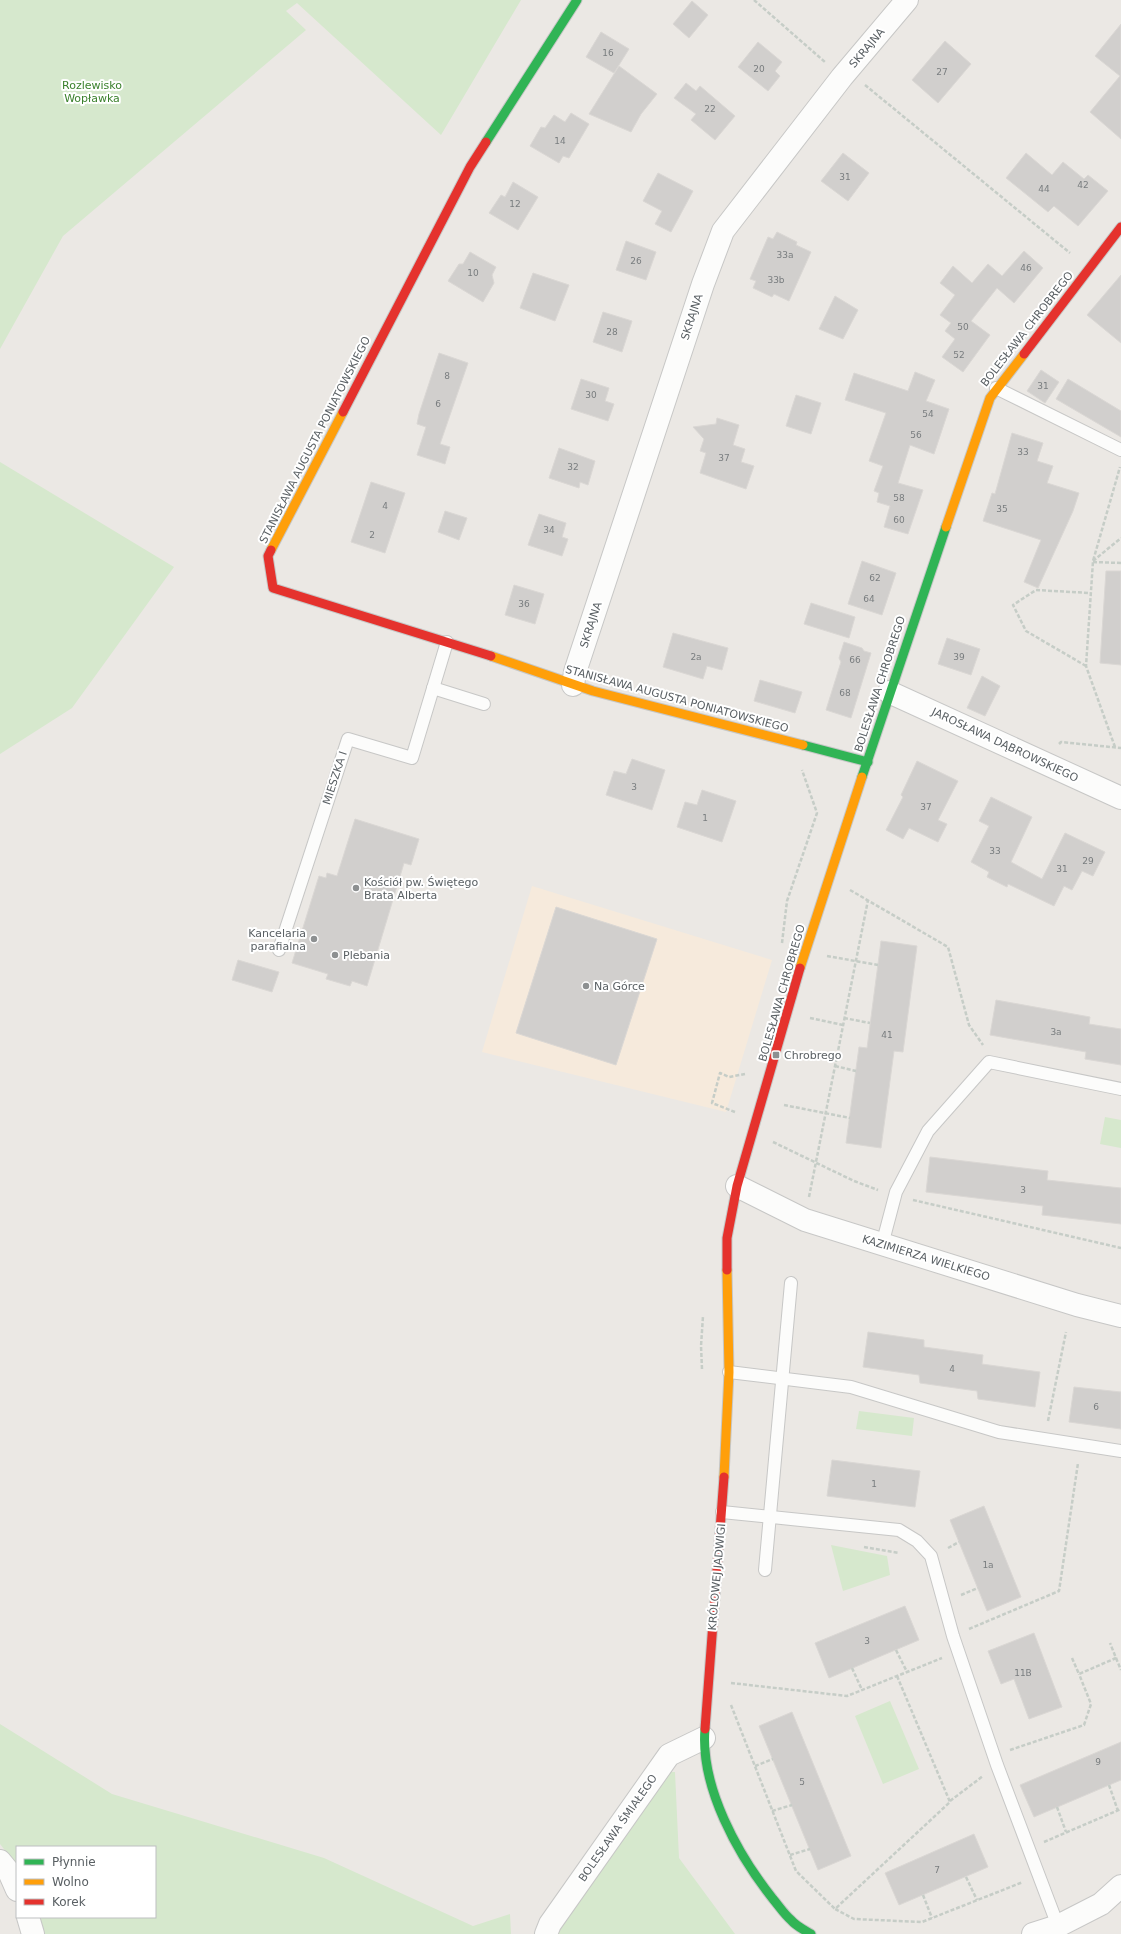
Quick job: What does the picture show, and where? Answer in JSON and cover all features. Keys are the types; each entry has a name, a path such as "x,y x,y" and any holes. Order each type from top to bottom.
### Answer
{"street":[{"name":"STANISŁAWA AUGUSTA PONIATOWSKIEGO","path":"577,0 470,167 268,556 273,588 447,642 573,685 868,762"},
{"name":"SKRAJNA","path":"573,685 575,672 703,284 723,231 848,71 907,0"},
{"name":"BOLESŁAWA CHROBREGO","path":"737,1186 806,949 868,762 889,692 990,398 996,388 1121,227"},
{"name":"JAROSŁAWA DĄBROWSKIEGO","path":"889,692 1121,798"},
{"name":"KAZIMIERZA WIELKIEGO","path":"737,1186 805,1220 1077,1305 1121,1316"},
{"name":"KRÓLOWEJ JADWIGI","path":"737,1186 727,1238 729,1372 722,1512 704,1738 711,1785 721,1812 740,1853 757,1879 791,1921 811,1934"},
{"name":"BOLESŁAWA ŚMIAŁEGO","path":"546,1934 555,1918 669,1755 704,1738"},
{"path":"0,1861 9,1872 16,1888"},
{"path":"1033,1934 1058,1926 1102,1904 1121,1886"}],"lane":[{"path":"996,388 1121,450"},
{"name":"MIESZKA I","path":"280,950 348,739 412,758 447,642"},
{"path":"433,688 484,704"},
{"path":"882,1245 895,1196 928,1131 989,1062 1121,1089"},
{"path":"765,1570 791,1283"},
{"path":"729,1372 851,1387 999,1432 1121,1451"},
{"path":"722,1512 899,1530 917,1541 931,1556 953,1636 996,1760 1058,1926"}],"path":[{"path":"754,0 819,57"},
{"path":"848,71 1070,253"},
{"path":"1115,747 1086,666 1093,562 1121,462"},
{"path":"1093,562 1121,538"},
{"path":"1093,562 1121,563"},
{"path":"1086,666 1026,631 1012,605 1036,590 1090,593"},
{"path":"1041,762 1061,742 1121,748"},
{"path":"782,946 787,901 817,813 800,766"},
{"path":"848,889 948,947 969,1025 986,1048 989,1062"},
{"path":"807,1203 868,900"},
{"path":"806,949 830,957 878,965"},
{"path":"789,1010 816,1020 843,1025"},
{"path":"844,1018 870,1023"},
{"path":"835,1066 856,1071"},
{"path":"738,1116 735,1112 712,1102 720,1073 729,1077 746,1074 748,1067"},
{"path":"762,1101 826,1112 850,1118"},
{"path":"750,1141 762,1146 770,1141 854,1181 895,1196 1121,1248"},
{"path":"1044,1439 1066,1332"},
{"path":"953,1636 1059,1591 1079,1457"},
{"path":"858,1546 903,1554"},
{"path":"1110,1643 1121,1670"},
{"path":"896,1650 907,1672"},
{"path":"730,1683 847,1696 959,1651"},
{"path":"835,1909 996,1760 1084,1724 1091,1704 1072,1658"},
{"path":"1079,1674 1116,1658"},
{"path":"852,1668 862,1690"},
{"path":"897,1676 950,1802"},
{"path":"730,1703 796,1871 835,1909 854,1919 922,1922 1040,1875"},
{"path":"755,1766 773,1759"},
{"path":"1029,1848 1119,1810 1109,1785"},
{"path":"772,1811 792,1805"},
{"path":"1057,1807 1066,1832"},
{"path":"790,1855 810,1849"},
{"path":"966,1877 977,1900"},
{"path":"924,1895 932,1918"}],"shaded area":[{"path":"532,886 772,960 726,1112 482,1052"}],"green space":[{"name":"Rozlewisko Wopławka","path":"0,0 521,0 441,135 297,3 286,11 306,30 63,236 0,349"},
{"path":"0,462 174,567 72,708 0,754"},
{"path":"1105,1117 1121,1120 1121,1148 1100,1144"},
{"path":"859,1411 914,1418 912,1436 856,1429"},
{"path":"831,1545 887,1556 890,1575 843,1591"},
{"path":"890,1701 919,1769 883,1784 855,1716"},
{"path":"0,1724 112,1794 324,1858 473,1926 510,1914 511,1934 43,1934 40,1918 156,1918 156,1846 16,1846 16,1865 0,1844"},
{"path":"663,1772 675,1772 679,1858 735,1934 556,1934"}],"building":[{"path":"692,1 708,15 689,38 673,24"},
{"path":"1121,24 1121,139 1090,112 1120,76 1095,56"},
{"path":"601,32 629,49 614,73 586,57"},
{"path":"945,41 971,64 938,103 912,80"},
{"path":"758,42 782,62 775,71 780,76 768,91 738,67"},
{"path":"619,66 657,94 641,114 631,132 589,114"},
{"path":"686,83 696,91 700,86 735,116 715,140 691,120 696,114 674,98"},
{"path":"571,113 589,124 569,158 563,156 559,163 530,146 541,127 545,128 554,115 565,122"},
{"path":"843,153 869,173 848,201 821,181"},
{"path":"1026,153 1052,175 1063,162 1084,179 1088,175 1108,191 1078,226 1054,206 1048,212 1006,178"},
{"path":"658,173 693,191 671,232 655,224 662,211 643,201"},
{"path":"513,182 538,197 518,230 489,213 501,195 505,197"},
{"path":"777,232 797,242 796,245 811,252 789,301 774,294 772,297 753,288 756,281 750,279 768,237 773,239"},
{"path":"626,241 656,252 646,280 616,270"},
{"path":"1024,251 1043,268 1014,303 997,288 971,321 990,335 963,372 942,357 955,339 945,331 951,323 940,315 955,295 940,283 953,266 972,283 988,264 1002,276"},
{"path":"470,252 496,267 492,275 494,283 483,302 448,281 459,264 463,264"},
{"path":"533,273 569,285 555,321 520,308"},
{"path":"1121,275 1121,343 1087,315"},
{"path":"835,296 858,310 843,339 819,329"},
{"path":"603,312 632,321 622,352 593,342"},
{"path":"439,353 468,363 440,444 450,447 445,464 417,455 426,427 417,424 419,414"},
{"path":"1041,370 1059,382 1045,403 1027,391"},
{"path":"915,372 935,380 926,401 949,409 934,454 910,445 898,483 923,490 908,534 884,527 890,506 877,502 879,493 874,491 883,466 869,461 886,413 845,400 854,373 908,391"},
{"path":"581,379 609,388 605,401 614,404 608,421 571,409"},
{"path":"1068,379 1121,411 1121,437 1056,399"},
{"path":"796,395 821,403 811,434 786,426"},
{"path":"717,418 739,425 733,445 745,449 741,462 754,466 746,489 700,473 706,453 700,451 704,439 693,427 716,424"},
{"path":"1012,433 1043,443 1037,461 1053,466 1047,483 1079,493 1073,511 1038,588 1024,582 1041,540 983,521 992,493 995,494"},
{"path":"559,448 595,461 588,485 580,482 579,488 549,478"},
{"path":"371,482 405,493 385,553 351,542"},
{"path":"445,511 467,518 459,540 438,532"},
{"path":"539,514 566,523 562,537 568,539 562,556 528,545"},
{"path":"862,561 896,573 882,615 848,604"},
{"path":"1106,571 1121,571 1121,665 1100,663"},
{"path":"514,585 544,594 535,624 505,615"},
{"path":"811,603 855,617 849,638 804,624"},
{"path":"673,633 728,648 722,670 707,666 703,679 663,667"},
{"path":"947,638 980,649 971,675 938,664"},
{"path":"844,642 862,648 864,651 871,653 851,718 826,710 841,662 839,658"},
{"path":"982,676 1000,686 985,716 967,708"},
{"path":"760,680 802,692 795,713 754,701"},
{"path":"632,759 665,770 652,810 606,795 614,771 626,774"},
{"path":"917,761 958,781 938,820 947,824 938,842 909,828 903,839 886,830 903,797 901,795"},
{"path":"702,790 736,801 722,842 677,827 685,802 697,805"},
{"path":"991,797 1032,817 1011,862 1042,879 1065,833 1105,852 1093,876 1082,871 1072,890 1064,886 1054,906 1008,884 1007,887 987,877 989,872 971,862 989,826 979,821"},
{"name":"Kościół pw. Świętego Brata Alberta","path":"355,819 419,839 411,865 404,863 367,986 352,981 350,986 326,979 328,974 292,963 319,876 326,878 327,873 337,876"},
{"name":"Na Górce","path":"556,907 657,939 616,1065 516,1033"},
{"path":"881,941 917,946 903,1052 894,1051 881,1148 846,1143 859,1047 867,1048"},
{"path":"238,960 279,972 272,992 232,980"},
{"path":"996,1000 1090,1017 1089,1024 1121,1029 1121,1065 1085,1059 1086,1052 990,1035"},
{"path":"930,1157 1048,1171 1047,1180 1121,1188 1121,1224 1042,1215 1043,1206 926,1192"},
{"path":"868,1332 924,1340 924,1347 983,1355 982,1364 1040,1372 1035,1407 978,1399 977,1391 920,1383 919,1375 863,1367"},
{"path":"1074,1387 1121,1392 1121,1429 1069,1422"},
{"path":"832,1460 920,1471 915,1507 827,1496"},
{"path":"984,1506 1021,1597 987,1611 950,1520"},
{"path":"905,1606 919,1640 829,1678 815,1643"},
{"path":"1034,1633 1062,1707 1029,1719 1014,1679 1001,1684 988,1651"},
{"path":"792,1712 851,1856 818,1870 759,1726"},
{"path":"1121,1742 1121,1780 1034,1817 1020,1785"},
{"path":"974,1834 988,1867 899,1905 885,1873"}],"traffic: fast":[{"path":"486,142 577,0"},
{"path":"862,777 946,527"},
{"path":"803,745 868,762"},
{"path":"705,1729 705,1751 715,1797 735,1841 747,1862 784,1913 800,1928 811,1934"}],"traffic: slow":[{"path":"946,527 990,398 1024,354"},
{"path":"271,550 343,412"},
{"path":"491,656 593,691 803,745"},
{"path":"800,968 862,777"},
{"path":"724,1477 729,1372 727,1270"}],"traffic: jam":[{"path":"343,412 470,167 486,142"},
{"path":"1024,354 1121,227"},
{"path":"271,550 268,556 273,588 491,656"},
{"path":"727,1270 727,1238 737,1186 800,968"},
{"path":"705,1729 724,1477"}],"place":[{"name":"Kościół pw. Świętego Brata Alberta","path":"356,888"},
{"name":"Kancelaria parafialna","path":"314,939"},
{"name":"Plebania","path":"335,955"},
{"name":"Na Górce","path":"586,986"},
{"name":"Chrobrego","path":"776,1055"}]}
